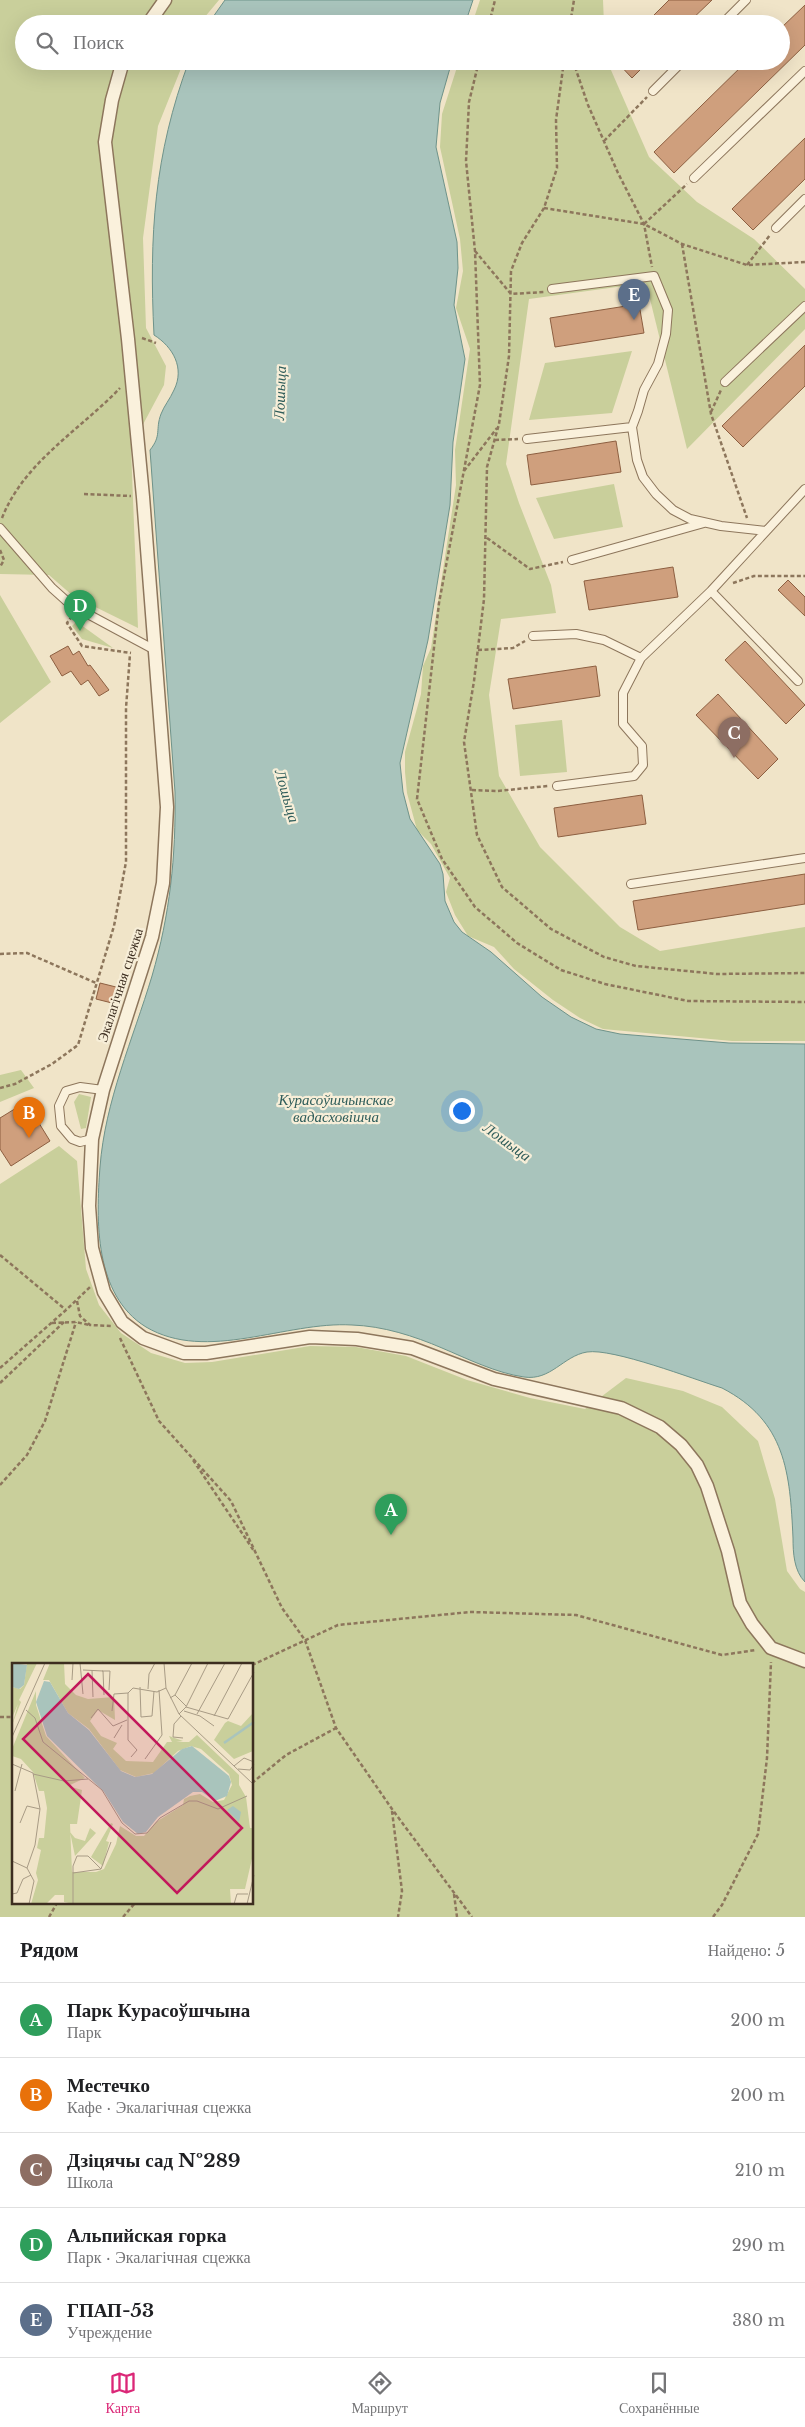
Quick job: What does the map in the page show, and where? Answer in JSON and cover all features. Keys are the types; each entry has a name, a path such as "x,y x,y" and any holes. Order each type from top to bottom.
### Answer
{"street":[{"path":"154,15 165,0"},
{"name":"Экалагічная сцежка","path":"120,70 112,100 105,142 143,497 153,649 167,807 163,884 152,937 103,1090 92,1140 90,1206 92,1248 104,1292 122,1322"},
{"path":"122,1322 143,1338 184,1353 206,1353 310,1337 357,1339 412,1348 494,1379 605,1404 641,1417 660,1427 674,1439 697,1465 715,1508 740,1603 752,1624 771,1648 805,1661"}],"lane":[{"path":"731,15 746,0"},
{"path":"653,91 674,70"},
{"path":"694,178 805,71"},
{"path":"776,228 805,199"},
{"path":"552,289 654,276 668,310 666,334 658,364 644,390 632,427 637,460 643,478 656,494 674,510 704,523 766,531"},
{"path":"725,382 805,306"},
{"path":"527,439 632,427"},
{"path":"557,786 634,776 643,765 642,746 623,724 623,693 641,658 711,591 805,489"},
{"path":"572,560 704,523"},
{"path":"0,528 52,588 71,605 153,649"},
{"path":"711,591 798,681"},
{"path":"533,636 576,634 604,640 641,658"},
{"path":"631,884 805,858"},
{"path":"92,1140 80,1142 72,1139 61,1126 58,1106 66,1091 80,1087 103,1090"}],"path":[{"path":"491,15 495,0"},
{"path":"572,15 574,0"},
{"path":"477,70 469,102 466,161 475,251 480,385 439,603 416,799 442,859 475,907 517,942 561,970 605,984 688,1001 805,1002"},
{"path":"563,70 556,120 557,168 544,208 522,243 511,271 509,356 499,424 487,467 487,538 484,599 464,742 477,835 502,888 551,928 604,957 636,966 717,974 805,973"},
{"path":"576,70 604,141 644,224 654,276"},
{"path":"604,141 653,91"},
{"path":"644,224 694,178"},
{"path":"544,208 644,224 682,244 747,265 805,262"},
{"path":"747,265 776,228"},
{"path":"682,244 711,414 750,528"},
{"path":"475,251 510,294"},
{"path":"510,294 540,294"},
{"path":"143,338 156,343"},
{"path":"0,524 8,504 27,474 108,401 131,377"},
{"path":"711,414 725,382"},
{"path":"464,471 499,424"},
{"path":"495,440 527,439"},
{"path":"84,494 143,497"},
{"path":"487,538 530,569 572,560"},
{"path":"0,550 4,560 0,566"},
{"path":"711,591 754,576 805,576"},
{"path":"74,613 67,622 82,646 130,654"},
{"path":"0,1088 15,1084 52,1064 78,1045 114,926 126,862 126,708 130,654 134,646"},
{"path":"478,650 513,648"},
{"path":"472,790 497,791 557,786"},
{"path":"0,954 27,952 96,984"},
{"path":"0,1255 66,1310"},
{"path":"0,1368 77,1301 99,1278"},
{"path":"77,1301 80,1316 90,1325"},
{"path":"0,1383 64,1322"},
{"path":"50,1323 76,1322 112,1326 122,1322 120,1339 159,1421 231,1501 282,1608 305,1640 336,1728 392,1809 472,1917"},
{"path":"0,1485 27,1455 45,1421 76,1322"},
{"path":"187,1451 261,1561"},
{"path":"254,1664 338,1625 470,1612 576,1615 722,1655 771,1648 767,1758 758,1834 722,1905 713,1917"},
{"path":"254,1781 286,1756 336,1728"},
{"path":"392,1809 402,1891 398,1917"},
{"path":"454,1892 457,1917"},
{"path":"49,1917 57,1904"},
{"path":"124,1917 134,1904"}],"green space":[{"path":"0,0 219,0 206,15 15,15 15,70 180,70 158,126 143,238 146,328 166,366 164,385 131,447 138,628 73,596 49,575 0,574"},
{"path":"480,0 603,0 604,15 475,15"},
{"path":"456,70 611,70 649,157 697,202 754,239 805,289 805,329 687,449 646,283 529,299 506,464 551,585 556,613 501,619 489,695 499,776 540,847 620,927 660,951 805,927 805,1041 732,1041 603,1029 580,1018 553,1000 514,969 494,947 468,936 455,915 446,892 450,878 431,844 417,830 407,793 405,752 421,694 423,666 431,648 456,485 455,450 470,349 456,308 463,271 460,239 440,147 442,114"},
{"path":"632,351 612,413 529,420 545,363"},
{"path":"614,484 623,527 554,539 536,498"},
{"path":"0,595 51,682 0,723"},
{"path":"76,622 113,648 82,639 72,626"},
{"path":"562,720 567,772 520,776 515,725"},
{"path":"21,1070 34,1088 0,1102 0,1075"},
{"path":"79,1094 91,1097 86,1128 81,1129 74,1102"},
{"path":"59,1146 77,1161 86,1269 99,1305 121,1333 151,1353 185,1363 212,1362 310,1346 356,1347 406,1356 467,1380 530,1398 585,1409 626,1378 683,1391 722,1407 758,1441 775,1499 787,1571 800,1589 805,1592 805,1917 0,1917 0,1184"}],"water":[{"path":"225,0 473,0 468,15 214,15"},
{"name":"Курасоўшчынскае вадасховішча","path":"186,70 449,70 440,103 436,147 457,242 458,268 454,305 465,359 453,442 450,505 428,640 400,763 403,792 410,819 440,864 443,874 445,901 454,922 462,932 491,952 542,997 571,1017 596,1029 620,1034 729,1043 805,1044 805,1582 798,1573 795,1562 790,1492 780,1451 772,1433 760,1416 743,1401 722,1388 633,1359 599,1352 579,1354 542,1375 524,1377 493,1369 409,1336 364,1326 327,1325 247,1338 195,1341 170,1337 146,1327 129,1313 116,1296 102,1255 99,1232 98,1210 103,1142 114,1094 158,953 171,885 173,862 175,792 150,450 156,440 161,414 174,390 178,374 178,366 172,352 154,335 152,264 161,163 177,96"}],"building":[{"path":"669,0 712,0 696,15 654,15"},
{"path":"805,5 805,45 790,60 790,19"},
{"path":"624,70 640,70 632,78"},
{"path":"738,70 779,70 674,173 654,152"},
{"path":"805,138 805,179 753,230 732,209"},
{"path":"639,304 644,333 555,347 550,318"},
{"path":"805,345 805,386 743,447 722,426"},
{"path":"616,441 621,472 531,485 527,455"},
{"path":"673,567 678,597 589,610 584,581"},
{"path":"788,580 805,597 805,616 778,590"},
{"path":"745,641 805,705 786,724 725,660"},
{"path":"68,646 73,655 79,651 88,666 90,665 109,690 99,696 88,680 81,685 71,671 62,676 50,656"},
{"path":"596,666 600,696 513,709 508,679"},
{"path":"718,694 778,759 758,779 696,715"},
{"path":"642,795 646,824 558,837 554,808"},
{"path":"805,874 805,904 638,930 633,901"},
{"path":"100,983 120,988 116,1004 96,999"},
{"path":"26,1102 50,1141 11,1166 0,1149 0,1118"}],"place":[{"name":"ГПАП-53","path":"634,320"},
{"name":"Альпийская горка","path":"80,631"},
{"name":"Дзіцячы сад №289","path":"734,758"},
{"name":"Местечко","path":"29,1138"},
{"name":"Парк Курасоўшчына","path":"391,1535"}],"water label":[{"name":"Лошыца","path":"280,393"},
{"name":"Лошыца","path":"287,796"},
{"name":"Лошыца","path":"507,1142"}]}
